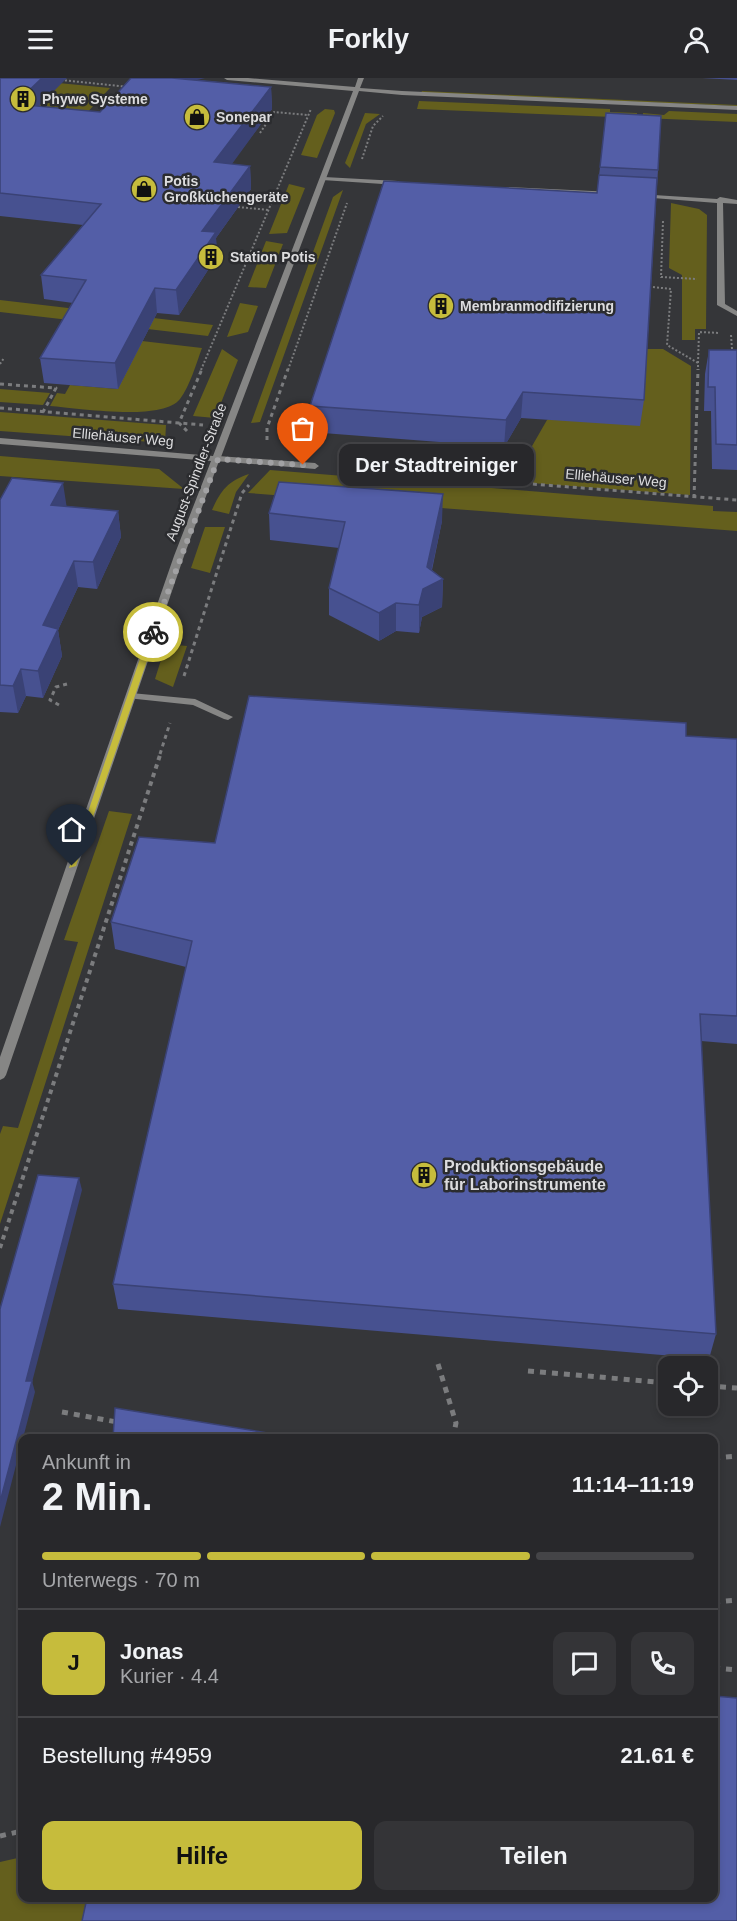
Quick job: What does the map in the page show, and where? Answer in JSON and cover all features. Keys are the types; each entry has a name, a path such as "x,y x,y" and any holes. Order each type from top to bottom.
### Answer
{"street":[{"path":"227,78 357,89"},
{"name":"August-Spindler-Straße","path":"0,1075 179,556 218,459 361,78"},
{"path":"238,79 357,89 737,106"},
{"path":"324,179 408,183"},
{"path":"500,188 622,194"},
{"path":"632,195 720,199 737,202"},
{"path":"720,199 721,305 737,314"},
{"name":"Elliehäuser Weg","path":"0,441 315,466"},
{"path":"131,696 195,702 228,717"}],"path":[{"path":"59,80 137,87"},
{"path":"179,423 309,116 313,104 303,94 306,86"},
{"path":"260,133 274,112 309,116"},
{"path":"0,1248 242,493 256,475 267,449 267,428 373,126 386,115"},
{"path":"663,196 661,277 721,280"},
{"path":"238,207 269,210"},
{"path":"653,287 671,288 667,345 698,363"},
{"path":"694,498 699,332 731,334 732,349 737,357"},
{"path":"0,364 4,358"},
{"path":"0,384 56,388 43,412"},
{"path":"0,408 267,428"},
{"path":"179,423 218,459"},
{"name":"Elliehäuser Weg","path":"493,482 737,500"},
{"path":"59,705 50,700 56,687 67,684"},
{"path":"438,1364 456,1423 454,1434"},
{"path":"528,1371 658,1382"},
{"path":"718,1387 737,1388"},
{"path":"62,1412 127,1424"},
{"path":"718,1458 737,1456"},
{"path":"718,1602 737,1600"},
{"path":"718,1668 737,1670"},
{"path":"0,1836 18,1832"}],"shaded area":[{"path":"7,78 110,88 0,206 0,107"},
{"path":"422,91 737,105 737,106 421,93"},
{"path":"419,101 610,109 610,112 637,113 637,118 417,109"},
{"path":"325,109 334,110 335,113 317,158 301,155 317,115"},
{"path":"669,111 737,114 737,122 643,118 643,113 664,115"},
{"path":"365,113 380,114 366,124 350,168 345,163"},
{"path":"289,184 305,188 287,233 269,234"},
{"path":"343,190 260,422 251,423 333,197"},
{"path":"671,203 699,209 707,215 706,329 695,329 695,340 682,340 682,275 669,268"},
{"path":"266,241 283,244 266,288 248,287"},
{"path":"0,300 213,325 208,336 0,312"},
{"path":"240,303 258,306 248,332 227,337"},
{"path":"99,336 202,348 187,388 180,399 170,406 156,410 119,412 50,406 57,393 65,394 70,385 118,389"},
{"path":"222,349 238,360 215,418 193,416"},
{"path":"645,349 663,349 691,366 690,495 531,483 441,461 443,454 524,460 547,420"},
{"path":"0,389 50,393 43,405 0,402"},
{"path":"0,412 166,425 165,443 0,431"},
{"path":"0,456 159,469 184,489 0,476"},
{"path":"270,470 713,506 713,511 737,512 737,531 248,493"},
{"path":"249,474 236,492 229,514 212,510 226,487"},
{"path":"205,527 225,527 210,573 191,568"},
{"path":"166,644 187,646 173,687 155,679"},
{"path":"109,811 132,814 0,1224 0,1134 3,1126 18,1128 78,942 64,940"},
{"path":"18,1858 18,1902 98,1902 95,1921 0,1921 0,1862"}],"building":[{"path":"0,78 42,78 15,104 100,112 131,78 172,78 271,87 214,162 250,166 202,231 216,232 176,290 155,288 115,363 40,358 86,280 41,275 101,204 0,193"},
{"path":"606,113 661,116 658,170 600,167"},
{"path":"599,175 657,178 644,400 523,392 506,420 310,406 384,181 597,193"},
{"path":"709,350 737,350 737,445 716,444 715,387 708,387"},
{"path":"12,478 63,483 51,505 118,511 93,562 74,561 43,625 58,629 38,671 21,669 13,686 0,685 0,500"},
{"path":"279,482 443,494 427,567 443,579 423,589 419,605 396,603 379,613 329,588 345,522 269,513"},
{"name":"Produktionsgebäude für Laborinstrumente","path":"249,696 686,723 686,736 737,739 737,1016 700,1014 716,1334 113,1284 192,941 111,922 139,837 215,843"},
{"path":"38,1175 79,1178 26,1381 32,1381 0,1502 0,1309"},
{"path":"115,1408 274,1434 113,1434"},
{"path":"718,1696 737,1698 737,1921 82,1921 86,1902 718,1902"}],"way so far":[{"path":"153,632 179,556 218,459 303,465"}],"place":[{"name":"Phywe Systeme","path":"23,99"},
{"name":"Sonepar","path":"197,117"},
{"name":"Potis Großküchengeräte","path":"144,189"},
{"name":"Station Potis","path":"211,257"},
{"name":"Membranmodifizierung","path":"441,306"},
{"name":"Der Stadtreiniger","path":"303,465"},
{"name":"Produktionsgebäude für Laborinstrumente","path":"424,1175"}],"route":[{"path":"72,866 153,632"}]}
